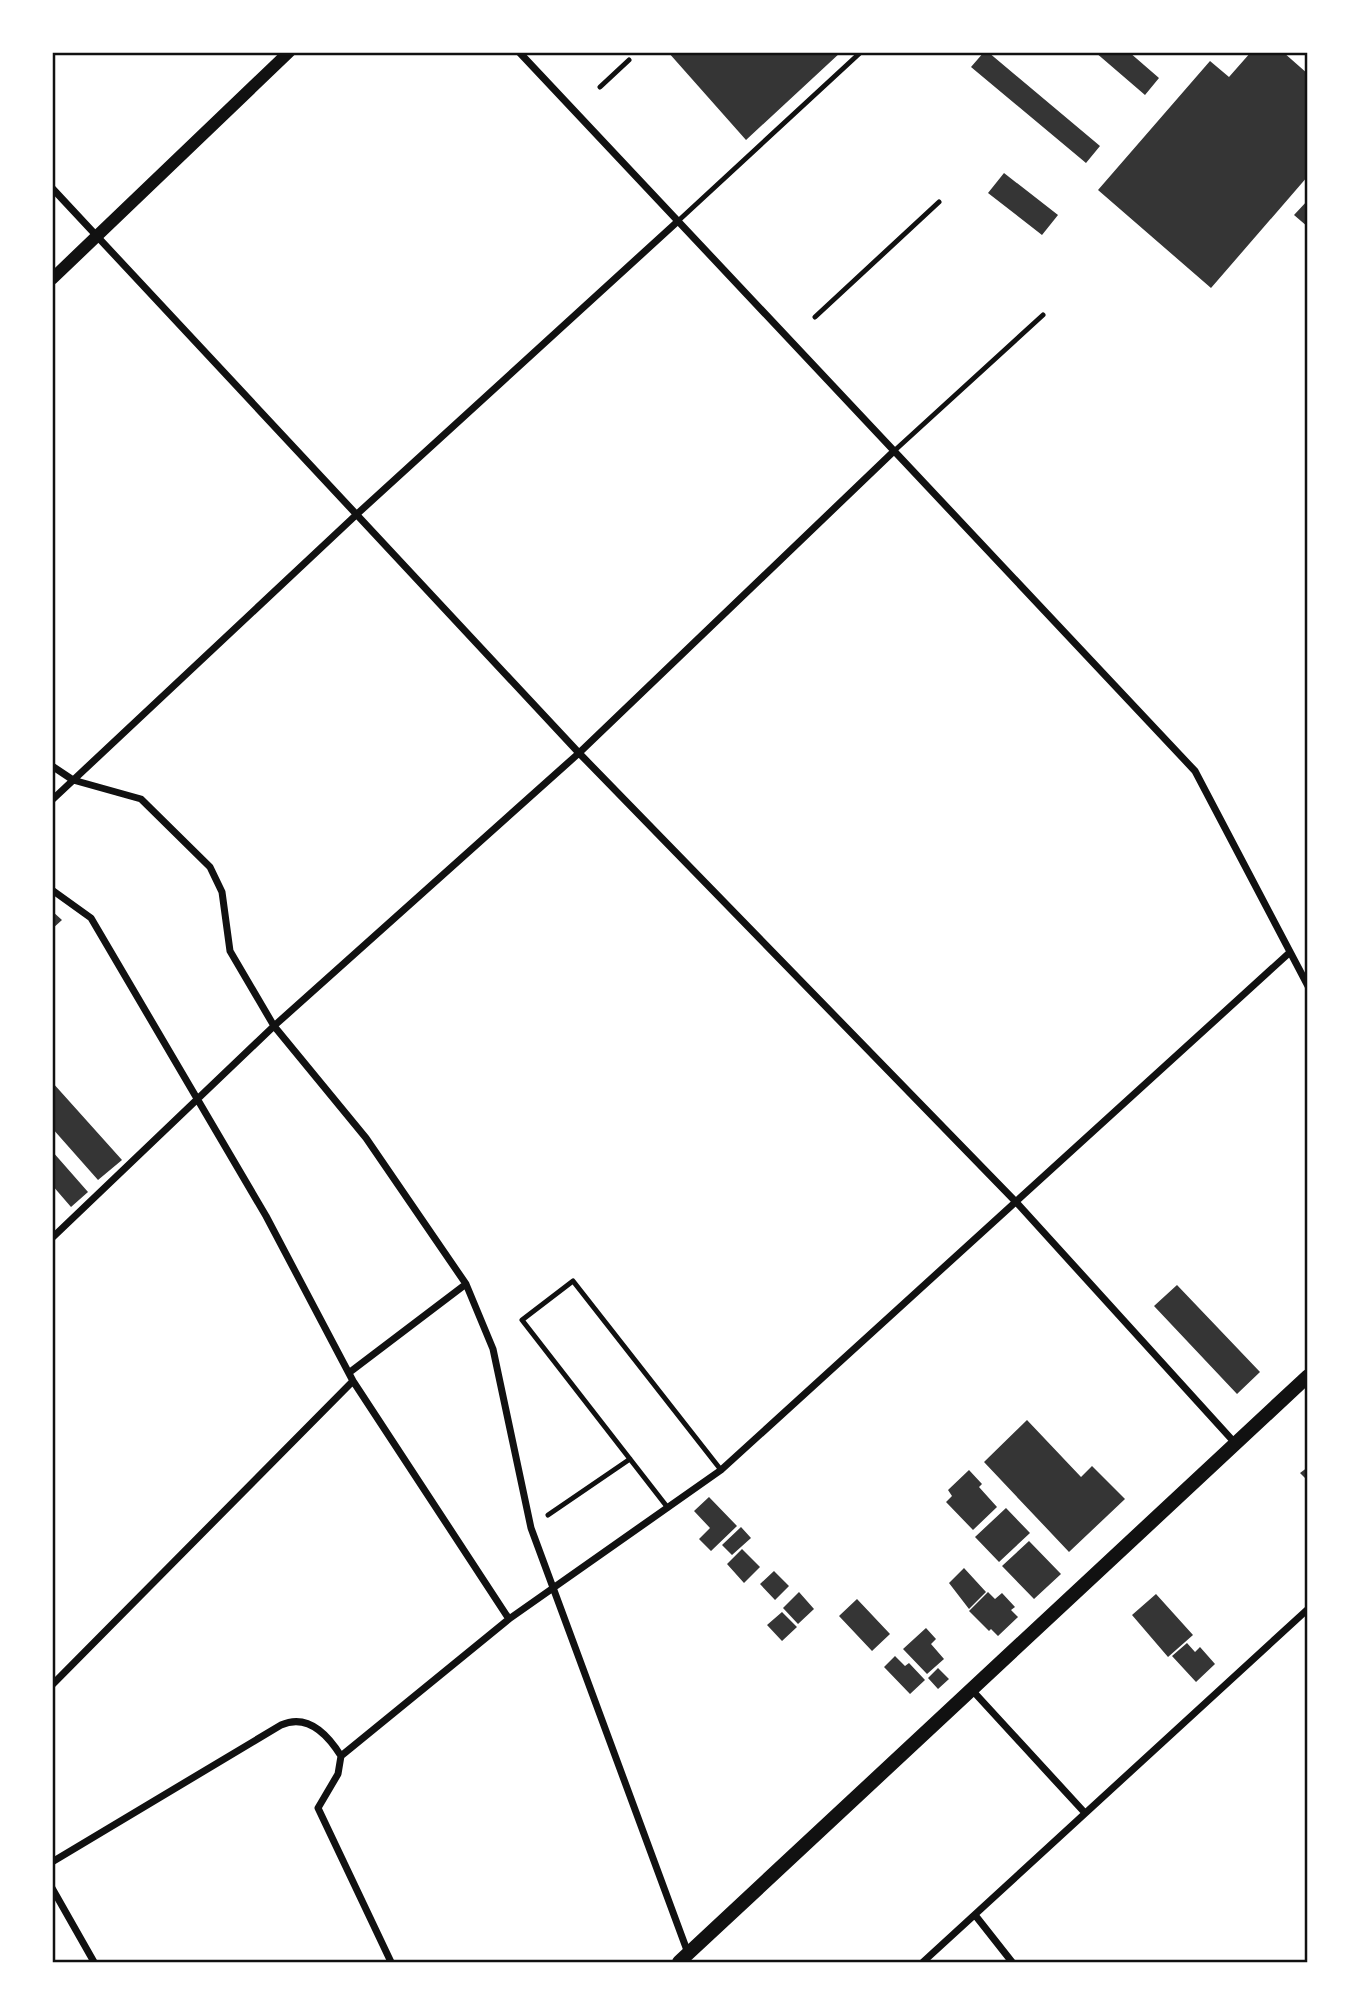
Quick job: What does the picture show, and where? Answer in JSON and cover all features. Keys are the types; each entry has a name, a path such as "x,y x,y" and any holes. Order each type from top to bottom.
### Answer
{"main road":[{"path":"684,1959 1307,1376"}],"street":[{"path":"52,279 289,52"},
{"path":"519,52 892,453 1195,771 1307,986"},
{"path":"52,188 579,753 1017,1203 1236,1445"},
{"path":"52,800 356,515 677,222"},
{"path":"52,1238 274,1026 579,753 892,453"},
{"path":"52,766 73,780 141,799 210,867 222,892 230,951 274,1026 366,1138 466,1284 493,1349 531,1528 552,1590 619,1760 684,1959"},
{"path":"52,890 91,918 266,1216 353,1381 509,1619"},
{"path":"391,1962 318,1808 338,1774 341,1756 509,1619 720,1470 1288,954"},
{"path":"350,1372 466,1284"},
{"path":"52,1685 353,1381"},
{"path":"923,1962 1307,1609"},
{"path":"972,1690 1085,1813"},
{"path":"52,1862 287,1722 308,1724 320,1730 341,1756"},
{"path":"52,1888 94,1962"},
{"path":"975,1915 1012,1962"}],"lane":[{"path":"677,222 861,52"},
{"path":"600,87 629,60"},
{"path":"815,317 939,202"},
{"path":"892,453 1043,314"},
{"path":"668,1508 522,1320 573,1281 720,1470"},
{"path":"548,1515 630,1459"}],"building":[{"path":"668,52 841,52 746,140"},
{"path":"984,52 988,52 1100,146 1086,163 971,67"},
{"path":"1095,52 1129,52 1159,78 1145,95"},
{"path":"1251,52 1283,52 1308,74 1308,176 1211,288 1098,190 1210,61 1229,77"},
{"path":"1004,173 1058,215 1042,235 988,193"},
{"path":"1308,200 1308,227 1294,215"},
{"path":"52,911 62,920 52,929"},
{"path":"52,1082 122,1160 98,1180 52,1128"},
{"path":"52,1151 88,1192 71,1207 52,1185"},
{"path":"1177,1285 1260,1372 1237,1394 1154,1306"},
{"path":"1027,1420 1081,1477 1092,1466 1125,1499 1069,1552 984,1462"},
{"path":"1308,1467 1308,1481 1300,1473"},
{"path":"969,1470 982,1484 979,1487 997,1507 973,1530 946,1502 952,1496 948,1490"},
{"path":"709,1497 737,1526 711,1551 699,1539 710,1528 694,1511"},
{"path":"1006,1508 1030,1533 999,1562 975,1537"},
{"path":"741,1527 751,1538 732,1555 722,1545"},
{"path":"1029,1541 1061,1574 1034,1599 1002,1566"},
{"path":"742,1549 760,1567 744,1583 727,1564"},
{"path":"964,1568 986,1592 969,1609 949,1583"},
{"path":"774,1571 789,1586 775,1600 760,1584"},
{"path":"799,1592 814,1609 798,1624 783,1608"},
{"path":"988,1592 995,1599 1002,1593 1015,1607 1011,1610 1018,1617 998,1636 969,1611"},
{"path":"1156,1594 1193,1635 1168,1657 1132,1615"},
{"path":"857,1599 890,1634 872,1651 839,1616"},
{"path":"782,1612 797,1627 782,1641 767,1625"},
{"path":"926,1628 936,1639 931,1644 944,1659 927,1674 903,1649"},
{"path":"1187,1643 1195,1652 1200,1647 1215,1664 1196,1682 1172,1656"},
{"path":"895,1656 905,1666 909,1663 925,1680 910,1694 884,1667"},
{"path":"938,1668 949,1679 938,1689 928,1678"}]}
